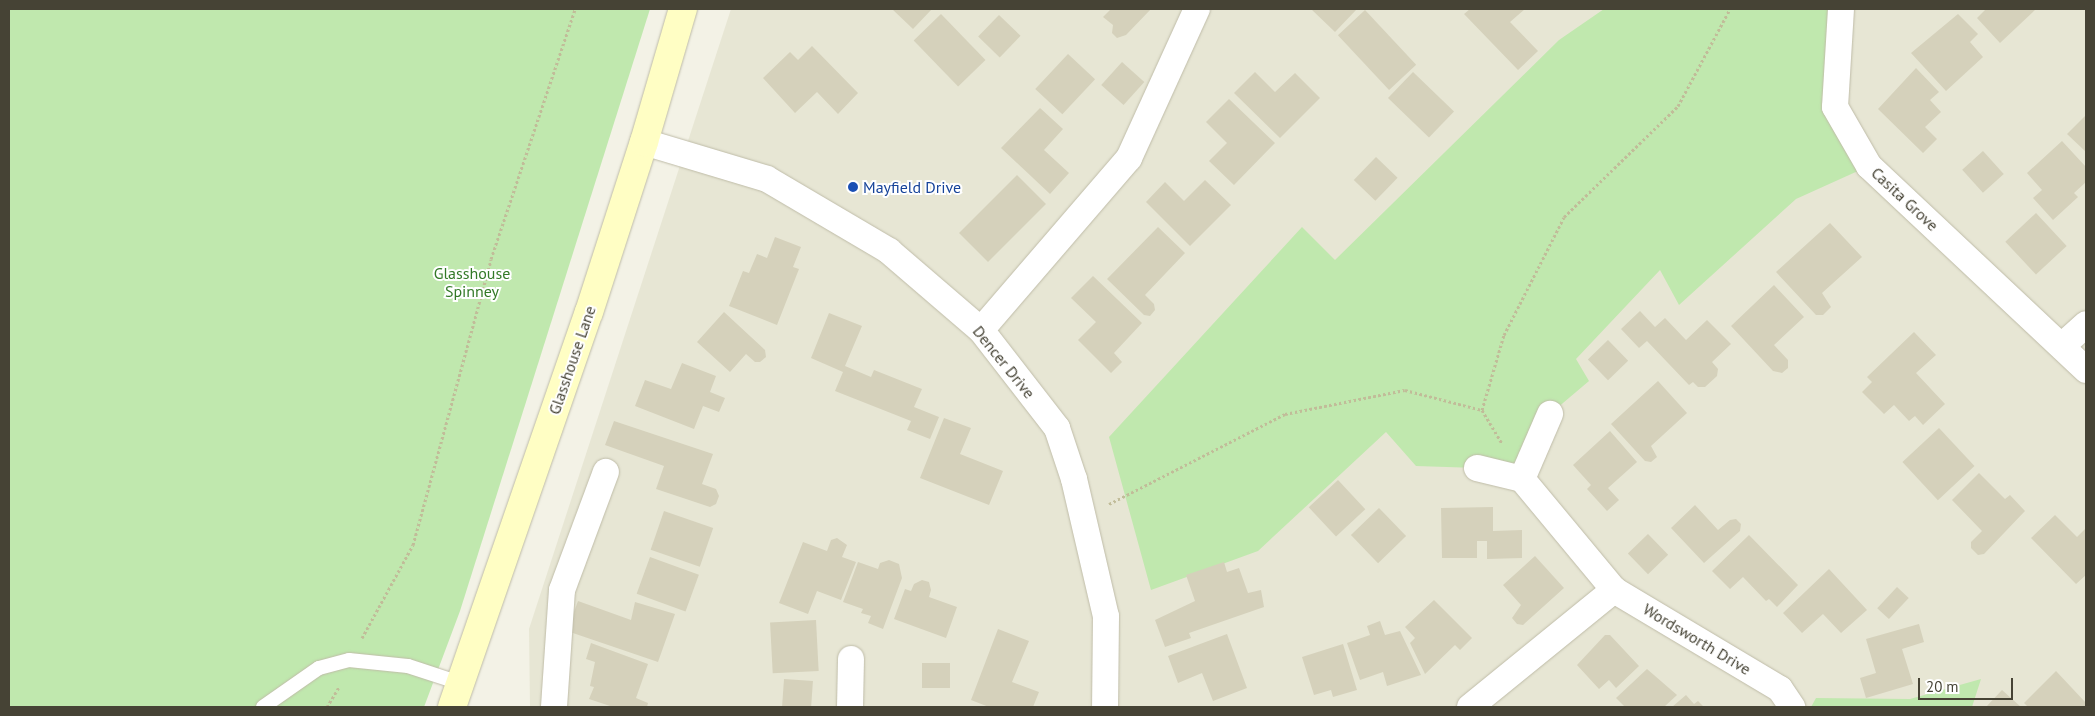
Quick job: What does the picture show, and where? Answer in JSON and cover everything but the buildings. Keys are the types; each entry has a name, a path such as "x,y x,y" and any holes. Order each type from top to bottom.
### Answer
{"street":[{"name":"Glasshouse Lane","path":"456,695 644,142 683,9"},
{"path":"981,330 1129,158 1197,9"},
{"name":"Casita Grove","path":"1841,9 1835,107 1869,166 2063,345 2086,370"},
{"name":"Dencer Drive","path":"644,142 767,179 889,251 981,330 1057,428 1083,518 1106,616 1106,707"},
{"path":"2063,345 2086,324"},
{"path":"1477,468 1522,479 1550,414"},
{"path":"554,707 562,590 606,472"},
{"name":"Wordsworth Drive","path":"1522,479 1614,590 1786,698"},
{"path":"1470,707 1614,590"},
{"path":"850,707 851,659"}],"lane":[{"path":"263,707 319,668 349,660 408,666 456,695"}],"path":[{"path":"326,707 336,696 349,660 413,545 491,259 575,9"},
{"path":"1482,410 1504,335 1564,217 1678,106 1730,9"},
{"path":"1083,518 1285,414 1405,390 1482,410 1522,479"}],"shaded area":[{"path":"731,9 2086,9 2086,707 530,707 529,629"}],"green space":[{"name":"Glasshouse Spinney","path":"9,9 650,9 460,611 424,707 9,707"},
{"path":"1604,9 1841,9 1835,107 1869,166 1796,199 1679,305 1660,270 1576,359 1589,381 1550,414 1522,479 1477,468 1416,466 1386,432 1258,551 1151,590 1109,437 1302,227 1335,260 1559,40"},
{"path":"1981,679 1972,707 1811,707 1816,698 1910,699"}],"place":[{"name":"Mayfield Drive","path":"853,187"}]}
